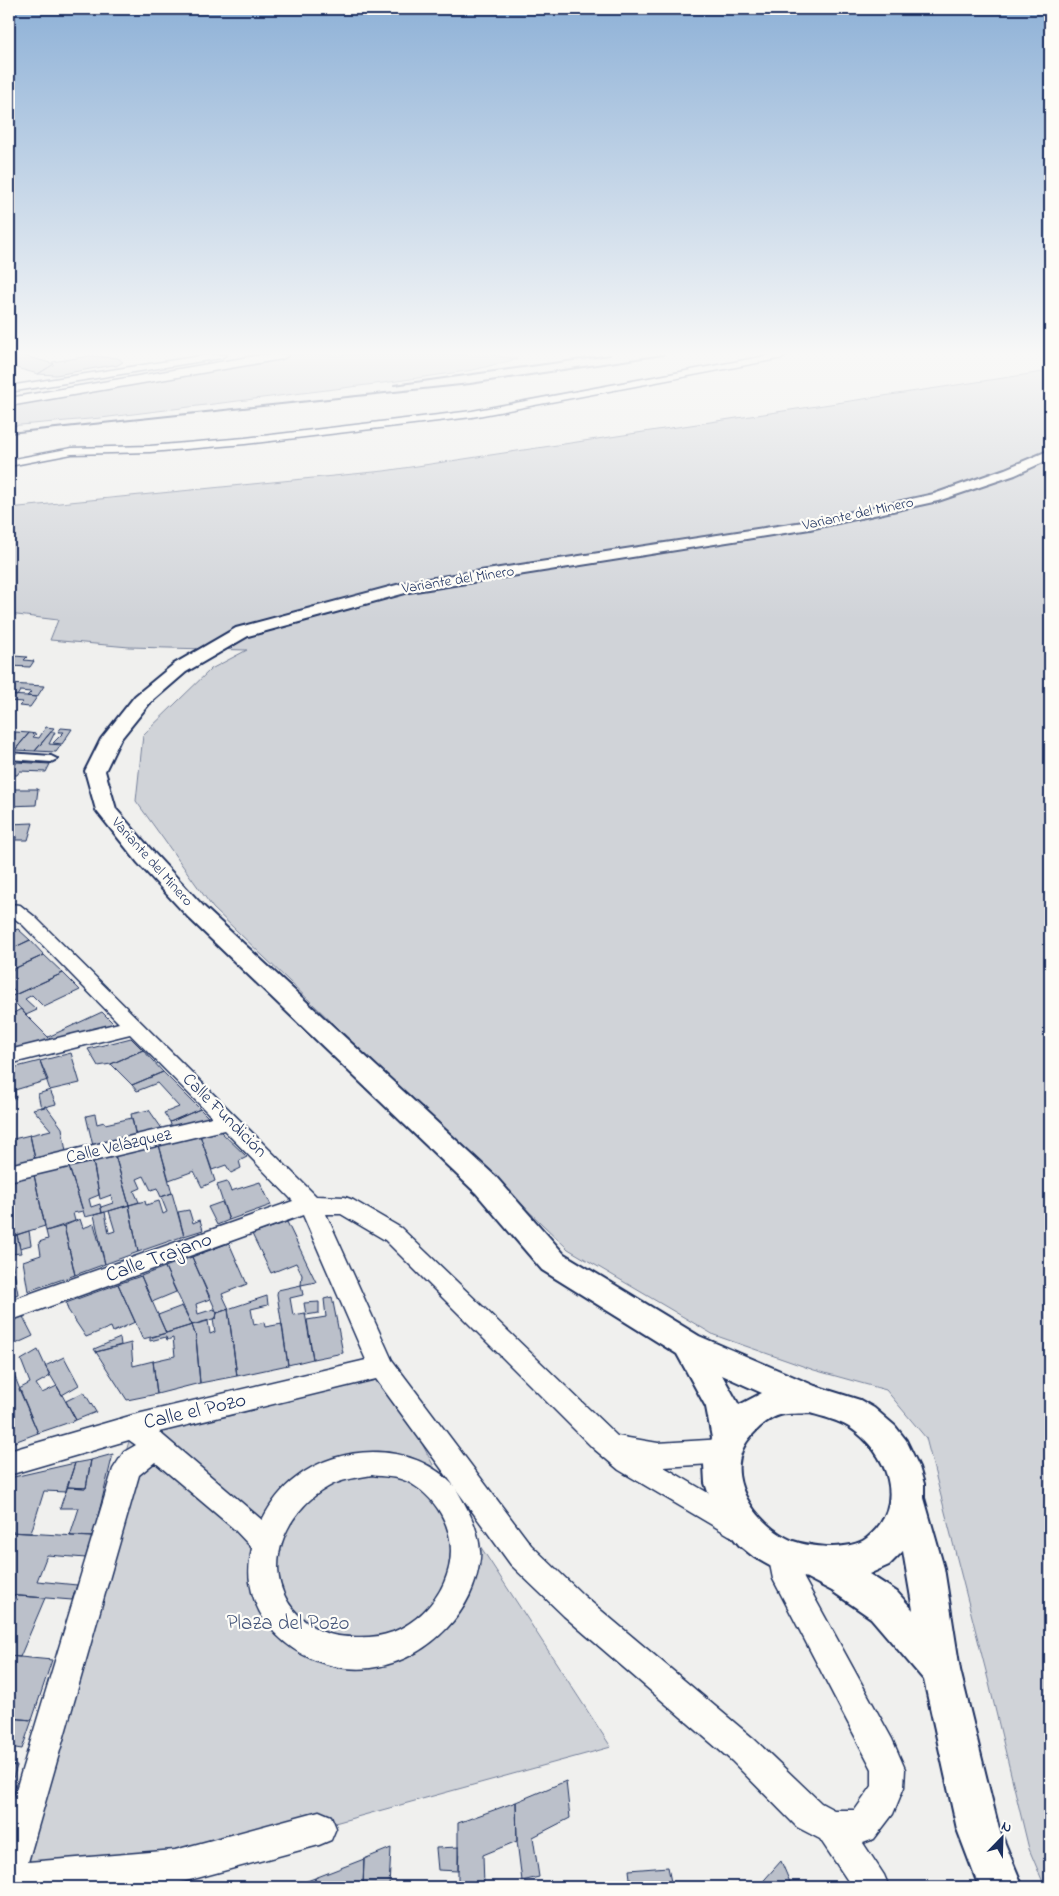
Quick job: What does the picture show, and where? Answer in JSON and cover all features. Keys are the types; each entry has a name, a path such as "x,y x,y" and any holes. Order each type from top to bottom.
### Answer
{"street":[{"path":"16,450 150,449 216,443"},
{"path":"9,463 72,451"},
{"name":"Variante del Minero","path":"810,1399 688,1345 553,1262 486,1185 196,912 146,858 106,810 95,771 110,739 142,700 180,668 242,632 408,587 810,525 938,497 1010,472 1050,454"},
{"path":"9,756 51,759"},
{"name":"Calle Fundición","path":"9,908 14,909 29,921 310,1204 382,1367 521,1555 574,1606 743,1750 809,1815 832,1827"},
{"path":"9,1057 134,1026"},
{"name":"Calle Velázquez","path":"9,1173 229,1121"},
{"path":"310,1204 345,1206 394,1234 602,1440 628,1461 753,1535 799,1559 845,1579 884,1605 941,1670"},
{"name":"Calle Trajano","path":"9,1311 310,1204"},
{"path":"688,1345 722,1405 726,1444 721,1472 725,1494 736,1515 753,1535"},
{"name":"Calle el Pozo","path":"9,1462 133,1427 382,1367"},
{"path":"602,1440 636,1454 686,1455 726,1444 749,1415 777,1402 810,1399 840,1407 868,1422 891,1444 904,1471 908,1500 926,1568 941,1670 978,1829 1001,1887"},
{"path":"133,1427 243,1519 266,1543"},
{"path":"9,1868 126,1469 156,1446"},
{"path":"435,1484 442,1450"},
{"path":"372,1463 406,1468 435,1484 460,1515 467,1545 464,1577 448,1608 423,1633 391,1649 355,1655 320,1648 291,1631 272,1606 263,1575 266,1543 281,1511 306,1486 337,1469 372,1463"},
{"path":"799,1559 850,1563 880,1550 900,1528 908,1500"},
{"path":"460,1515 499,1527"},
{"path":"799,1559 788,1579 881,1750 890,1774 886,1790 877,1811 862,1827 832,1827"},
{"path":"832,1827 872,1887"},
{"path":"9,1881 174,1867 319,1828"}],"green space":[{"path":"567,443 1050,443 1050,1887 1045,1887 1029,1849 988,1679 926,1438 886,1390 814,1370 714,1335 568,1249 213,908 136,801 143,735 211,669 247,650 129,647 50,640 58,620 9,614 9,508 384,471"},
{"name":"Plaza del Pozo","path":"382,1367 456,1509 611,1747 175,1867 9,1881 9,1867 133,1427"}],"building":[{"path":"14,656 27,657 24,660 34,661 30,667 9,666"},
{"path":"9,684 44,686 37,697 27,696 31,692 20,691 17,696 9,695"},
{"path":"9,695 37,697 30,707 19,706 23,702 9,701"},
{"path":"46,727 54,728 35,751 15,750 29,733 36,734 33,737 39,738"},
{"path":"61,728 72,729 62,744 53,743 64,732 58,732"},
{"path":"16,732 29,733 15,750 9,750 9,741"},
{"path":"51,732 55,732 49,744 61,745 56,752 35,751"},
{"path":"17,762 50,764 46,772 20,771 17,775 9,775"},
{"path":"9,789 38,789 36,805 9,806 11,795 9,796"},
{"path":"33,823 28,840 15,840 17,836 9,836 9,824"},
{"path":"18,929 30,940 9,950 9,932"},
{"path":"30,940 44,955 16,968 11,962 9,963 9,950"},
{"path":"44,955 63,973 17,994 9,986 9,971"},
{"path":"63,973 80,990 44,1007 32,995 25,999 37,1010 26,1015 10,997"},
{"path":"21,1009 53,1042 14,1052 9,1046 9,1023 15,1021 10,1015"},
{"path":"102,1012 117,1027 53,1042 48,1037"},
{"path":"131,1038 143,1050 111,1064 98,1066 88,1049"},
{"path":"143,1050 163,1072 132,1085 111,1064"},
{"path":"71,1053 80,1083 50,1090 40,1061"},
{"path":"40,1061 48,1080 15,1090 16,1098 9,1100 9,1069"},
{"path":"163,1072 200,1109 170,1122 164,1113 179,1107 157,1083 137,1091 132,1085"},
{"path":"50,1090 56,1104 41,1108 38,1094"},
{"path":"46,1106 62,1128 66,1152 35,1159 30,1135 51,1130 33,1109"},
{"path":"200,1109 211,1120 172,1128 170,1122"},
{"path":"149,1110 163,1130 136,1137 131,1114"},
{"path":"95,1114 97,1124 132,1118 136,1137 93,1146 86,1116"},
{"path":"219,1130 247,1157 239,1161 241,1168 231,1173 226,1165 212,1170 200,1135"},
{"path":"30,1135 35,1159 9,1165 9,1140"},
{"path":"200,1135 215,1181 202,1187 194,1171 169,1180 159,1145"},
{"path":"159,1145 172,1193 161,1197 157,1188 151,1190 144,1176 137,1179 141,1188 134,1191 139,1202 129,1205 115,1155"},
{"path":"115,1155 129,1205 102,1213 101,1207 113,1203 111,1195 100,1199 93,1161"},
{"path":"93,1161 99,1195 89,1199 91,1207 100,1204 102,1213 85,1217 69,1167"},
{"path":"69,1167 83,1211 73,1213 75,1221 46,1231 34,1175"},
{"path":"34,1175 45,1226 9,1237 9,1182"},
{"path":"227,1182 231,1191 260,1182 271,1205 229,1220 217,1185"},
{"path":"172,1193 184,1236 138,1252 129,1205 145,1201 146,1205 159,1201 163,1214 167,1212 161,1197"},
{"path":"222,1202 229,1220 217,1225 208,1207"},
{"path":"129,1205 138,1252 105,1264 94,1215 105,1212 109,1233 115,1231 109,1211"},
{"path":"189,1210 193,1223 200,1220 203,1230 184,1236 178,1212"},
{"path":"80,1219 83,1228 94,1224 105,1264 75,1275 64,1226"},
{"path":"287,1222 316,1282 301,1285 302,1275 296,1263 271,1273 252,1234"},
{"path":"64,1226 75,1275 28,1291 23,1261 41,1255 39,1242 48,1239 46,1231"},
{"path":"29,1231 31,1245 20,1248 17,1235"},
{"path":"17,1235 21,1253 11,1254 18,1294 9,1298 9,1237"},
{"path":"229,1243 247,1284 222,1294 229,1309 217,1313 192,1257"},
{"path":"192,1257 210,1299 196,1304 198,1314 214,1309 217,1313 216,1318 192,1325 165,1267"},
{"path":"165,1267 176,1292 152,1302 141,1276"},
{"path":"141,1276 166,1333 143,1339 118,1284"},
{"path":"118,1284 135,1322 113,1332 111,1327 86,1337 68,1310 66,1303"},
{"path":"301,1285 303,1295 290,1298 293,1315 305,1313 313,1359 288,1365 277,1294 278,1290"},
{"path":"267,1296 268,1305 251,1309 254,1325 264,1322 265,1327 282,1324 288,1365 237,1376 228,1309"},
{"path":"332,1297 343,1353 313,1359 307,1320 326,1317 324,1299"},
{"path":"319,1302 319,1313 306,1315 304,1303"},
{"path":"182,1306 192,1325 166,1333 158,1315"},
{"path":"228,1309 237,1376 200,1383 196,1337 192,1325 208,1321 210,1334 215,1332 213,1319 216,1318 217,1313"},
{"path":"20,1311 33,1336 9,1347 9,1315"},
{"path":"192,1325 196,1337 200,1383 157,1394 153,1361 175,1356 173,1338 167,1340 166,1337 150,1341 150,1338"},
{"path":"120,1338 121,1345 96,1352 94,1349"},
{"path":"131,1343 133,1366 153,1361 157,1394 127,1400 96,1352"},
{"path":"38,1350 50,1376 36,1384 42,1393 57,1386 76,1420 38,1433 19,1389 30,1383 21,1360"},
{"path":"64,1357 79,1385 62,1395 45,1366"},
{"path":"9,1363 38,1433 9,1444"},
{"path":"84,1392 96,1412 76,1420 66,1401"},
{"path":"113,1454 93,1537 70,1536 79,1508 60,1508 67,1487 86,1488 91,1460"},
{"path":"91,1460 86,1488 67,1487 75,1463"},
{"path":"75,1463 66,1492 44,1491 31,1533 9,1532 9,1478"},
{"path":"9,1532 93,1537 86,1558 47,1555 37,1581 77,1585 72,1600 9,1595"},
{"path":"18,1596 45,1598 20,1657 9,1656 9,1615"},
{"path":"9,1656 52,1660 32,1720 9,1718"},
{"path":"9,1718 32,1720 22,1749 9,1747"},
{"path":"9,1765 17,1766 10,1787 9,1787"},
{"path":"566,1781 570,1818 533,1837 539,1877 522,1881 517,1841 516,1802"},
{"path":"516,1802 517,1841 483,1855 484,1887 458,1887 458,1823"},
{"path":"459,1847 458,1871 438,1870 436,1848"},
{"path":"391,1848 389,1887 363,1887 364,1859"},
{"path":"364,1859 363,1887 315,1887 315,1878"},
{"path":"781,1861 792,1887 758,1887"},
{"path":"668,1867 672,1887 631,1887 629,1870"},
{"path":"315,1878 315,1887 291,1887"}]}
